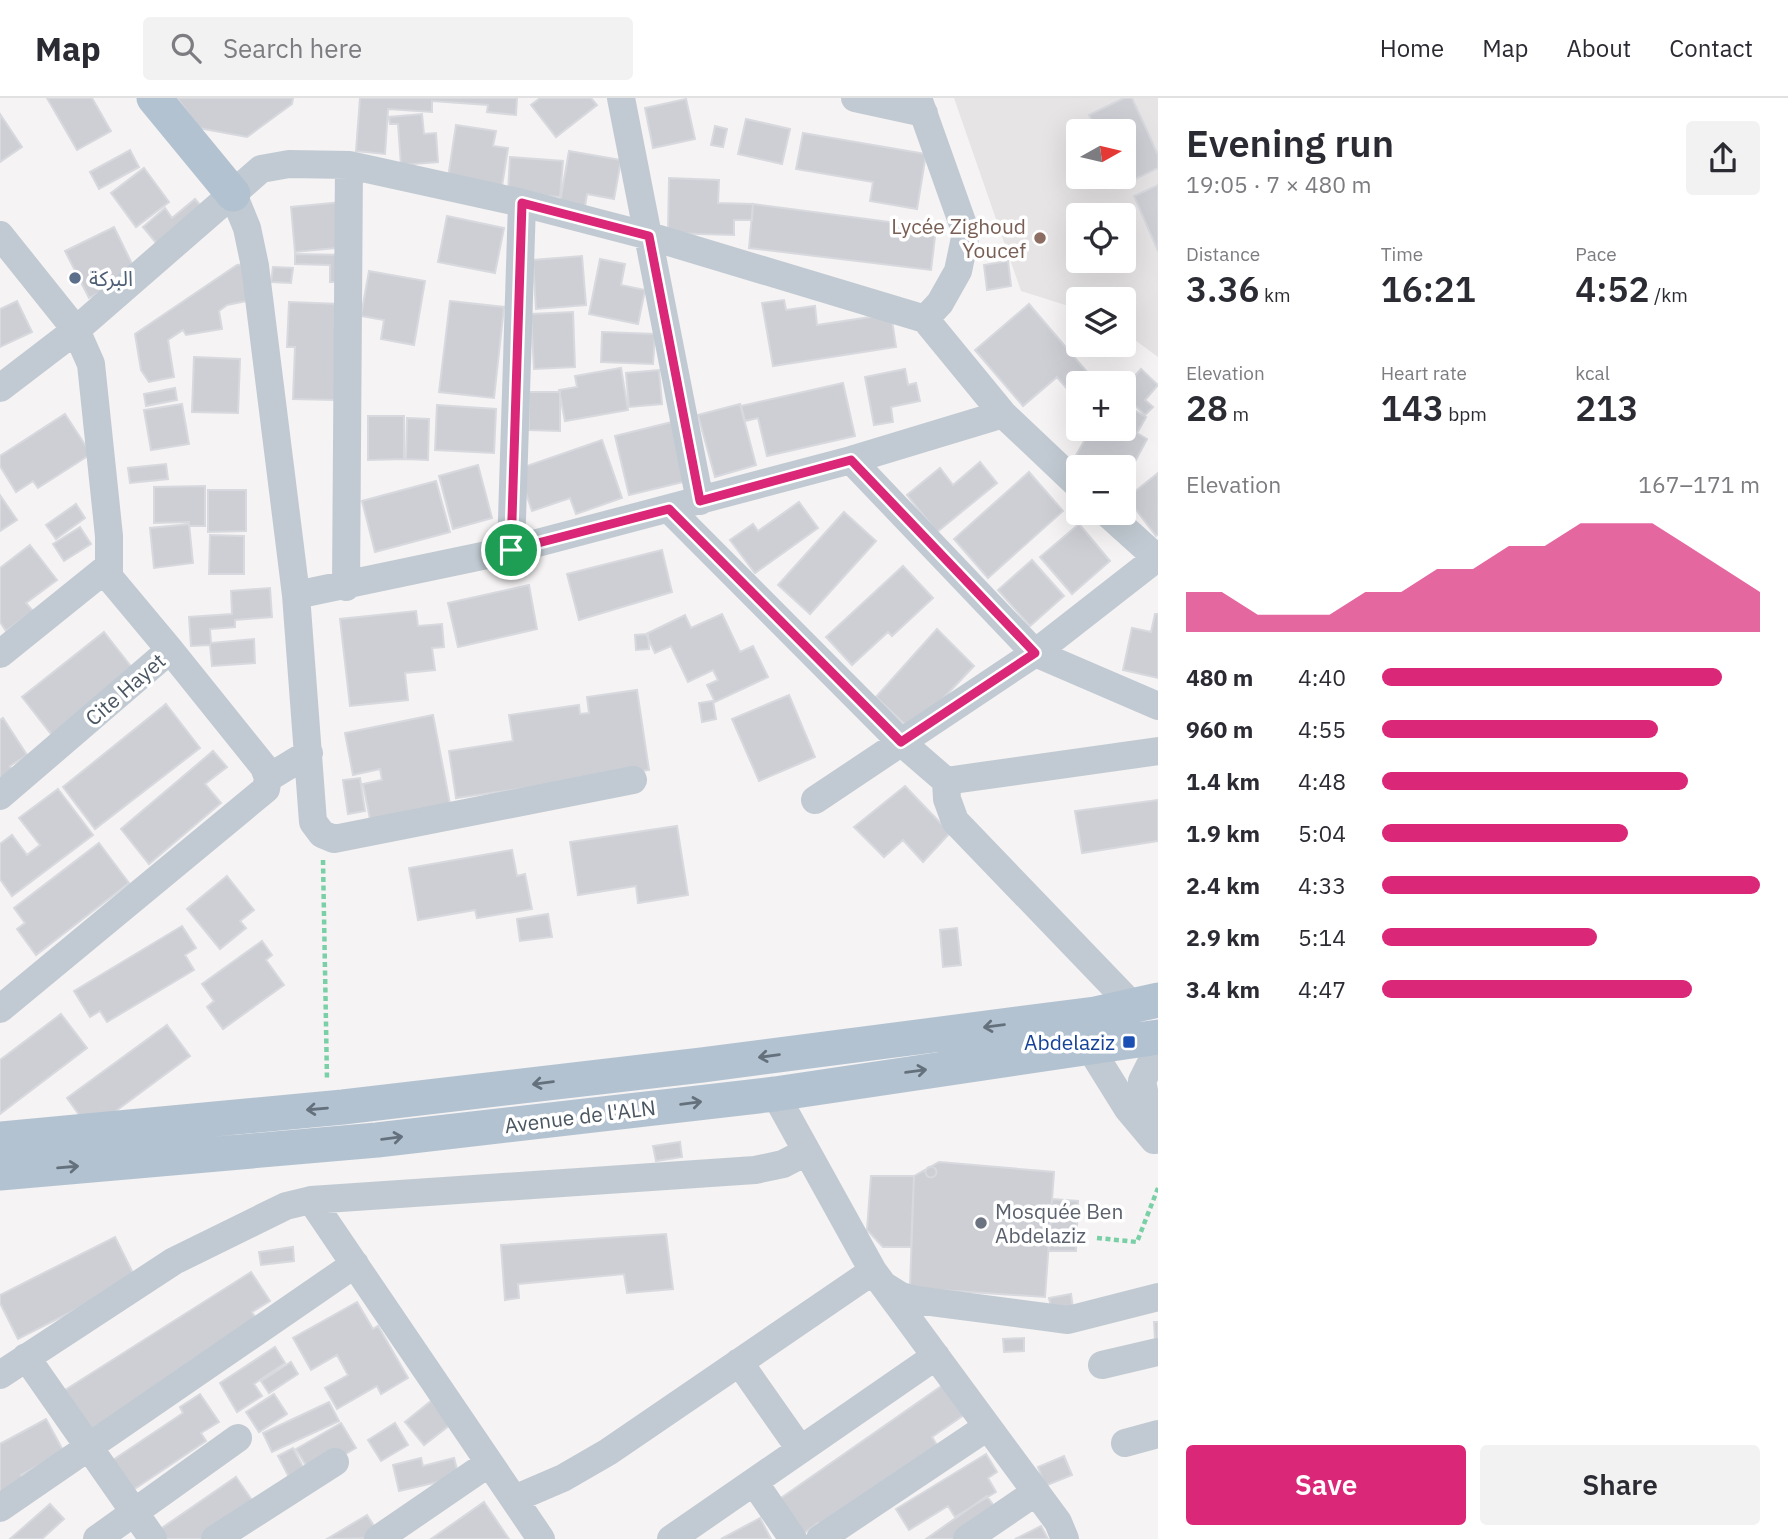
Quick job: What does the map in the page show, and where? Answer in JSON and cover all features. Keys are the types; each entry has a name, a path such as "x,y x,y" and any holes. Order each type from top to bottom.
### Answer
{"main road":[{"path":"154,98 233,194"},
{"path":"0,1139 327,1108 702,1065 1095,1014 1145,1002"},
{"name":"Avenue de l'ALN","path":"0,1173 377,1140 775,1094 1158,1037"}],"street":[{"path":"621,98 700,501"},
{"path":"855,98 921,105 966,233 958,271 940,303 925,319"},
{"path":"0,388 76,330 261,169 289,163 349,165 522,203 649,236 925,319 1003,414 1066,474"},
{"path":"346,587 349,165"},
{"path":"233,194 247,228 255,267 296,595 313,822 322,834 334,839 633,780"},
{"path":"511,550 522,203"},
{"path":"0,235 76,330 91,364 109,536 108,567 0,654"},
{"path":"296,595 346,587 511,550 851,460 1003,414"},
{"path":"851,460 1035,653 1158,706"},
{"path":"669,509 901,742 947,781 1158,751"},
{"path":"815,800 1035,653 1157,558 1120,525"},
{"name":"Cite Hayet","path":"0,796 170,650 109,577 108,567"},
{"path":"0,1009 266,789 268,778 264,767 170,650"},
{"path":"268,778 309,753"},
{"path":"947,781 947,799 955,821 1145,1002"},
{"path":"1058,1018 1090,1048 1128,1109 1156,1142"},
{"path":"1156,1142 1142,1082 1158,1049"},
{"path":"775,1094 878,1278 1058,1522 1065,1539"},
{"path":"0,1375 173,1261 286,1206 311,1200 755,1170 783,1164 806,1152"},
{"path":"311,1200 514,1499 533,1536"},
{"path":"0,1508 355,1264"},
{"path":"878,1278 901,1296 916,1300 1068,1320 1158,1297"},
{"path":"514,1499 563,1478 608,1452 739,1362 878,1278"},
{"path":"1102,1365 1158,1352"},
{"path":"671,1539 936,1356"},
{"path":"26,1357 153,1539"},
{"path":"739,1362 800,1450"},
{"path":"820,1539 987,1427"},
{"path":"1125,1443 1158,1434"},
{"path":"97,1539 238,1438"},
{"path":"215,1539 335,1462"},
{"path":"378,1539 489,1463"},
{"path":"754,1482 793,1539"},
{"path":"967,1539 1036,1492"}],"path":[{"path":"322,834 327,1108"},
{"path":"1097,1238 1137,1242 1158,1188"}],"shaded area":[{"name":"Lycée Zighoud Youcef","path":"954,98 1158,98 1158,357 1136,341 1136,287 1066,287 1066,305 1021,291"}],"building":[{"path":"47,98 92,98 111,131 77,150"},
{"path":"177,98 293,98 292,104 247,137 199,128"},
{"path":"360,98 517,98 516,115 487,112 488,105 432,101 432,112 388,109 385,154 356,151"},
{"path":"540,98 591,98 597,105 556,137 531,105"},
{"path":"1124,98 1132,98 1158,155 1158,168 1136,179 1136,119 1091,119 1089,115"},
{"path":"686,99 695,139 653,148 645,108"},
{"path":"0,114 22,147 0,162"},
{"path":"422,114 424,134 436,133 438,162 401,165 398,124 390,124 389,117"},
{"path":"746,119 790,129 782,164 738,154"},
{"path":"456,125 496,131 493,146 508,148 502,186 448,178"},
{"path":"715,126 727,129 723,147 711,145"},
{"path":"803,133 926,154 917,209 870,201 873,182 796,169"},
{"path":"130,150 139,167 99,189 90,172"},
{"path":"569,151 621,160 614,199 587,194 584,212 559,208"},
{"path":"510,157 563,161 560,197 508,193"},
{"path":"144,168 169,202 136,227 111,193"},
{"path":"669,178 719,180 718,203 753,204 752,220 734,220 734,235 668,233"},
{"path":"1158,185 1158,251 1134,196"},
{"path":"195,199 211,218 166,255 143,227 165,208 172,218"},
{"path":"342,202 346,247 295,252 291,207"},
{"path":"753,204 936,228 931,270 749,248"},
{"path":"447,216 504,228 495,273 438,262"},
{"path":"114,227 137,274 89,298 65,251"},
{"path":"295,254 345,255 344,282 330,282 330,265 295,264"},
{"path":"582,256 586,305 536,309 533,260"},
{"path":"600,259 625,264 621,285 645,290 638,324 589,314"},
{"path":"1008,261 1011,286 987,290 984,265"},
{"path":"246,264 252,300 227,305 219,311 222,329 186,335 183,330 168,340 174,377 149,382 141,370 135,334 237,265"},
{"path":"273,267 293,268 291,283 271,282"},
{"path":"369,271 425,281 414,345 381,339 384,320 361,316"},
{"path":"784,300 786,310 815,306 817,325 891,314 896,347 773,366 762,303"},
{"path":"17,301 32,332 0,347 0,309"},
{"path":"450,301 504,307 494,398 439,392"},
{"path":"289,302 339,304 336,400 293,399 295,347 287,347"},
{"path":"1029,304 1066,347 1066,357 1074,357 1086,371 1066,371 1066,388 1057,377 1023,406 975,350"},
{"path":"573,312 575,367 534,369 531,314"},
{"path":"602,332 655,334 653,364 601,362"},
{"path":"194,357 240,359 238,413 192,412"},
{"path":"621,368 628,410 565,421 559,390 577,387 575,376"},
{"path":"905,369 908,385 916,383 920,401 891,407 893,422 874,425 865,377"},
{"path":"1141,369 1158,385 1145,400 1153,407 1145,415 1136,406 1136,375"},
{"path":"659,370 662,404 629,407 626,373"},
{"path":"843,383 855,436 767,456 758,418 745,421 741,406"},
{"path":"175,388 177,400 146,406 144,394"},
{"path":"529,392 560,392 560,431 529,430"},
{"path":"182,404 189,444 151,450 144,410"},
{"path":"740,404 756,465 715,477 698,415"},
{"path":"437,405 496,409 494,453 435,450"},
{"path":"1136,411 1146,417 1137,433 1147,439 1136,460 1136,455 1076,455 1084,441 1136,441"},
{"path":"65,414 91,454 38,488 33,481 16,492 0,466 0,456"},
{"path":"368,416 404,416 404,459 368,460"},
{"path":"407,418 429,419 428,460 406,459"},
{"path":"672,422 687,481 629,495 615,436"},
{"path":"602,440 622,498 576,514 570,498 532,511 518,469"},
{"path":"980,462 997,483 937,532 907,495 940,468 953,485"},
{"path":"166,464 168,479 130,483 128,468"},
{"path":"478,465 492,518 453,529 439,476"},
{"path":"1029,472 1063,511 988,578 954,539"},
{"path":"1158,473 1156,536 1136,510 1136,491"},
{"path":"436,481 450,532 375,552 362,501"},
{"path":"205,486 205,526 189,526 189,522 154,523 154,487"},
{"path":"208,490 246,490 246,531 208,532"},
{"path":"0,495 17,520 0,531"},
{"path":"799,502 818,528 755,573 730,540 753,524 758,531"},
{"path":"76,504 85,518 56,539 46,525"},
{"path":"844,512 876,541 810,614 778,585"},
{"path":"189,524 193,563 154,568 150,528"},
{"path":"1080,525 1110,561 1072,594 1040,557"},
{"path":"80,527 91,544 64,561 53,544"},
{"path":"210,535 244,536 244,574 209,574"},
{"path":"30,545 57,580 26,603 33,611 6,631 0,622 0,568"},
{"path":"662,550 672,592 579,620 567,574"},
{"path":"1032,560 1064,596 1030,626 998,590"},
{"path":"903,566 933,598 892,636 888,632 852,665 826,637"},
{"path":"529,585 537,629 458,647 448,603"},
{"path":"270,588 272,617 235,620 235,627 210,629 211,643 254,639 255,663 212,666 210,645 191,646 189,617 232,614 231,591"},
{"path":"416,611 418,626 442,624 444,647 432,648 435,670 405,673 408,700 350,706 340,619"},
{"path":"722,614 740,652 753,646 768,677 715,702 707,685 718,680 713,670 688,682 671,646 655,653 646,634 685,615 691,628"},
{"path":"1155,614 1158,614 1158,678 1123,670 1132,628 1151,632"},
{"path":"937,629 974,666 912,731 876,697"},
{"path":"104,632 137,674 55,739 22,697"},
{"path":"648,634 649,649 636,650 635,635"},
{"path":"637,690 649,770 456,798 449,751 513,741 509,715 579,705 580,714 589,713 587,697"},
{"path":"789,695 815,757 759,781 732,719"},
{"path":"713,701 716,719 702,722 699,703"},
{"path":"166,704 200,748 95,829 63,787"},
{"path":"433,715 450,804 371,824 363,784 382,780 380,769 353,775 345,733"},
{"path":"3,718 27,755 10,766 15,775 0,785 0,720"},
{"path":"213,751 227,767 205,784 221,803 149,864 121,829"},
{"path":"360,778 365,811 348,814 343,780"},
{"path":"905,786 950,833 923,862 903,840 884,857 854,827"},
{"path":"58,789 93,835 12,896 0,879 0,844 12,835 27,855 40,845 19,818"},
{"path":"1158,800 1158,841 1082,853 1075,811"},
{"path":"677,826 688,895 638,903 636,886 578,895 570,842"},
{"path":"99,843 129,883 36,955 17,929 25,923 14,908"},
{"path":"512,850 517,876 525,874 532,909 477,918 475,910 418,920 409,868"},
{"path":"227,876 254,910 240,921 246,928 220,949 187,909"},
{"path":"548,914 552,937 520,941 517,919"},
{"path":"182,926 196,948 185,955 194,970 107,1022 100,1011 90,1017 74,991"},
{"path":"957,928 961,965 943,967 940,930"},
{"path":"262,941 272,955 266,960 284,985 223,1029 207,1007 214,1001 202,984"},
{"path":"61,1014 87,1048 0,1114 0,1060"},
{"path":"167,1025 190,1056 90,1130 67,1098"},
{"path":"680,1142 682,1157 656,1161 653,1146"},
{"name":"Mosquée Ben Abdelaziz","path":"939,1162 1054,1172 1045,1297 910,1288 914,1176"},
{"path":"931,1167 935,1168 935,1176 931,1177 927,1176 926,1172 927,1168"},
{"path":"871,1176 914,1176 911,1247 883,1247 867,1230"},
{"path":"1052,1199 1078,1201 1076,1251 1049,1251"},
{"path":"666,1234 673,1289 627,1293 624,1274 518,1284 519,1298 505,1300 501,1245"},
{"path":"115,1237 136,1279 18,1339 0,1303 0,1295"},
{"path":"293,1247 294,1261 261,1265 259,1252"},
{"path":"251,1272 270,1301 252,1312 268,1337 91,1432 65,1390"},
{"path":"1071,1294 1073,1308 1052,1312 1049,1298"},
{"path":"357,1302 373,1329 378,1326 408,1378 381,1394 377,1386 337,1409 325,1388 348,1375 337,1355 311,1370 293,1338"},
{"path":"1154,1322 1158,1322 1158,1340 1155,1340"},
{"path":"1024,1338 1024,1351 1004,1352 1003,1339"},
{"path":"275,1347 285,1363 254,1384 262,1396 237,1412 220,1383"},
{"path":"291,1362 298,1374 269,1393 261,1381"},
{"path":"943,1385 964,1415 932,1437 937,1445 829,1539 818,1523 796,1539 771,1505"},
{"path":"200,1394 219,1422 201,1433 206,1441 121,1498 101,1468 183,1413 180,1407"},
{"path":"274,1394 287,1414 259,1432 246,1412"},
{"path":"431,1401 450,1425 424,1445 405,1422"},
{"path":"329,1402 339,1421 272,1452 263,1433"},
{"path":"46,1419 64,1452 21,1475 34,1499 0,1517 0,1444"},
{"path":"341,1423 356,1448 311,1474 296,1449"},
{"path":"395,1423 408,1445 381,1461 368,1440"},
{"path":"293,1448 308,1476 293,1485 278,1456"},
{"path":"986,1454 997,1472 988,1478 996,1492 955,1517 948,1506 909,1530 896,1509"},
{"path":"1064,1456 1072,1475 1045,1486 1038,1467"},
{"path":"421,1458 423,1466 454,1458 459,1477 399,1491 393,1465"},
{"path":"236,1477 256,1506 209,1539 156,1539 153,1534"},
{"path":"987,1496 1006,1523 962,1539 926,1539"},
{"path":"484,1502 509,1539 431,1539"},
{"path":"50,1504 64,1519 42,1539 10,1539"},
{"path":"367,1515 382,1538 327,1539"},
{"path":"760,1518 771,1539 721,1539"},
{"path":"1041,1526 1048,1539 1015,1539"}],"place":[{"name":"Lycée Zighoud Youcef","path":"1040,238"},
{"name":"البركة","path":"75,278"},
{"name":"Abdelaziz","path":"1129,1042"},
{"name":"Mosquée Ben Abdelaziz","path":"981,1223"}],"route":[{"path":"522,203 649,236 700,501 851,460 1035,653 901,742 669,509 511,550 522,203"}]}
